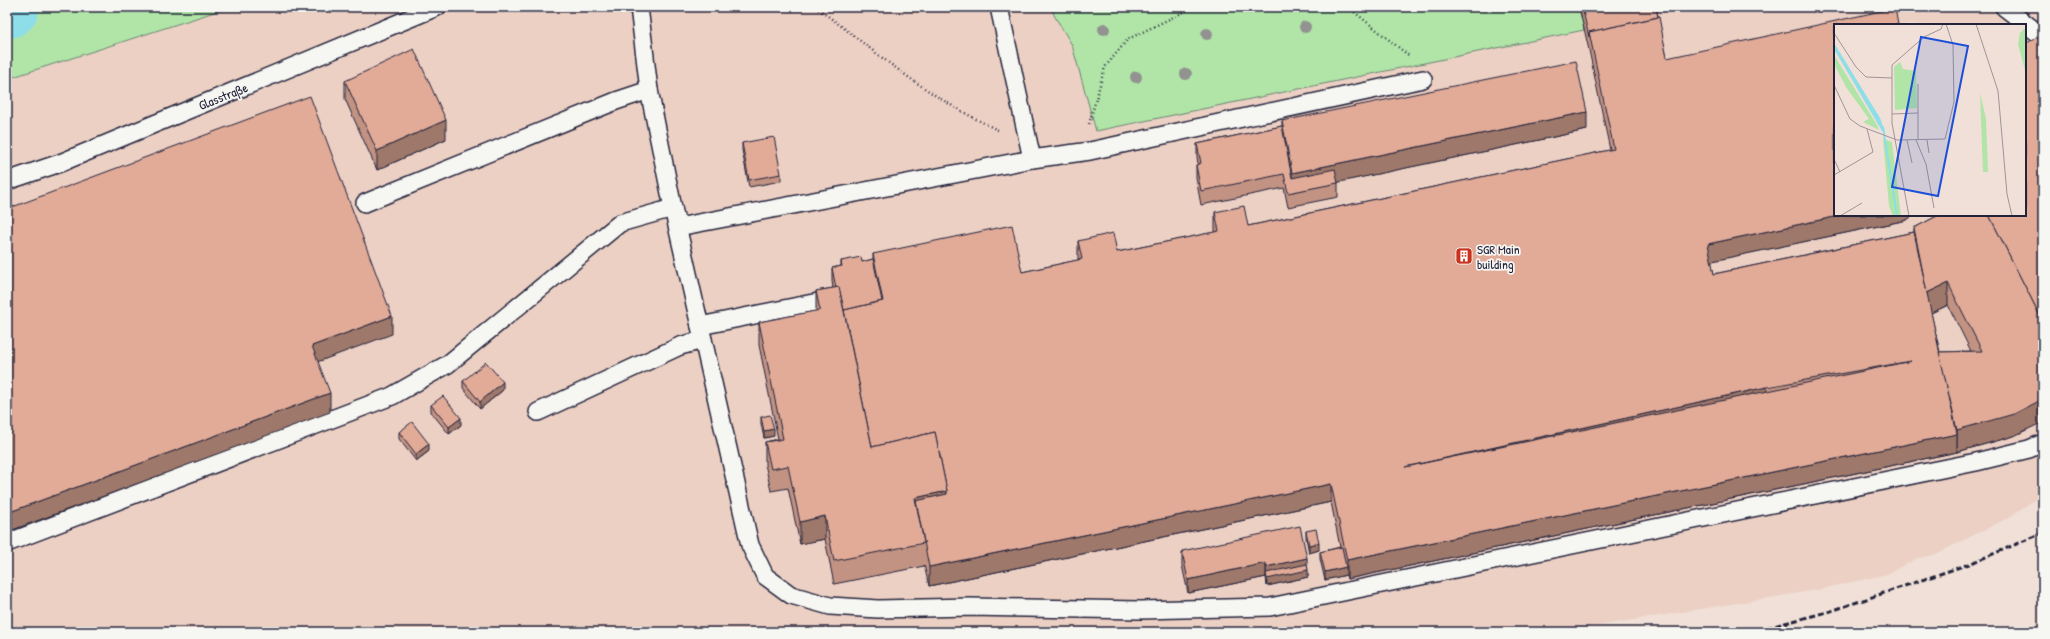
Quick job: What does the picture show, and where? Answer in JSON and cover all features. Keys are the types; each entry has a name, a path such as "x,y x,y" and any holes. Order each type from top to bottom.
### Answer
{"lane":[{"name":"Glasstraße","path":"7,181 60,163 437,7"},
{"path":"639,7 649,90 673,208 750,546 765,576 791,595 830,606 878,609 970,607 1140,610 1270,607 1976,462 2029,449 2043,443"},
{"path":"999,7 1032,159"},
{"path":"2004,7 2043,37"},
{"path":"678,227 1032,159 1090,151 1423,79"},
{"path":"365,203 616,101 649,90"},
{"path":"7,543 299,433 392,396 448,364 620,223 673,208"},
{"path":"538,412 680,346 701,333 823,301"}],"path":[{"path":"815,7 842,25 895,68 938,98 1004,132 1032,159"},
{"path":"1090,151 1088,130 1105,67 1128,39 1194,7"},
{"path":"1348,7 1420,65 1423,79"}],"shaded area":[{"path":"230,7 2043,7 2043,494 2008,518 1934,555 1918,558 1887,574 1817,590 1560,632 7,632 7,79"}],"green space":[{"path":"7,7 230,7 7,79"},
{"path":"1052,7 1579,7 1584,30 1096,131 1072,45 1054,15"}],"building":[{"path":"1582,7 1656,7 1658,17 1589,32 1589,37"},
{"path":"1895,8 1898,24 1834,24 1834,216 1838,216 1708,244 1714,274 1914,232 1957,434 1347,560 1331,484 929,567 916,501 947,494 935,432 872,447 844,310 883,301 873,254 1012,225 1022,272 1082,259 1078,241 1113,233 1117,252 1219,231 1215,212 1244,206 1248,226 1614,149 1589,32 1659,17 1667,58","holes":["1911,361 1405,467 1767,387"]},
{"path":"2037,37 2043,48 2043,322 1990,216 2026,216 2026,43"},
{"path":"414,49 446,120 377,151 345,81"},
{"path":"1576,61 1587,112 1292,173 1282,121"},
{"path":"310,96 392,316 312,346 330,393 7,513 7,209"},
{"path":"1282,126 1292,178 1335,169 1338,183 1288,193 1284,174 1201,191 1196,165 1201,163 1197,144"},
{"path":"774,137 781,174 749,180 742,143"},
{"path":"1937,216 1990,216 2043,322 2043,399 2014,414 1957,430 1939,352 1982,351 1948,283 1927,293 1914,228"},
{"path":"861,257 862,262 873,259 882,301 844,310 839,287 836,288 832,268 842,266 841,261"},
{"path":"839,287 872,447 935,432 947,491 915,498 924,543 834,561 825,516 800,522 788,466 771,469 765,442 783,439 759,322 820,310 816,291"},
{"path":"486,362 503,382 480,402 463,381"},
{"path":"443,396 461,418 449,427 431,405"},
{"path":"770,415 774,429 764,431 761,417"},
{"path":"412,422 429,444 416,454 399,432"},
{"path":"1300,526 1307,558 1266,567 1266,563 1188,580 1182,551"},
{"path":"1316,529 1319,543 1309,545 1306,531"},
{"path":"1342,547 1346,567 1325,572 1320,552"},
{"path":"1307,564 1308,570 1267,579 1266,573"}],"railway":[{"path":"1740,632 1770,627 1831,611 1969,564 2043,533"}],"place":[{"name":"SGR Main building","path":"1464,256"}]}
